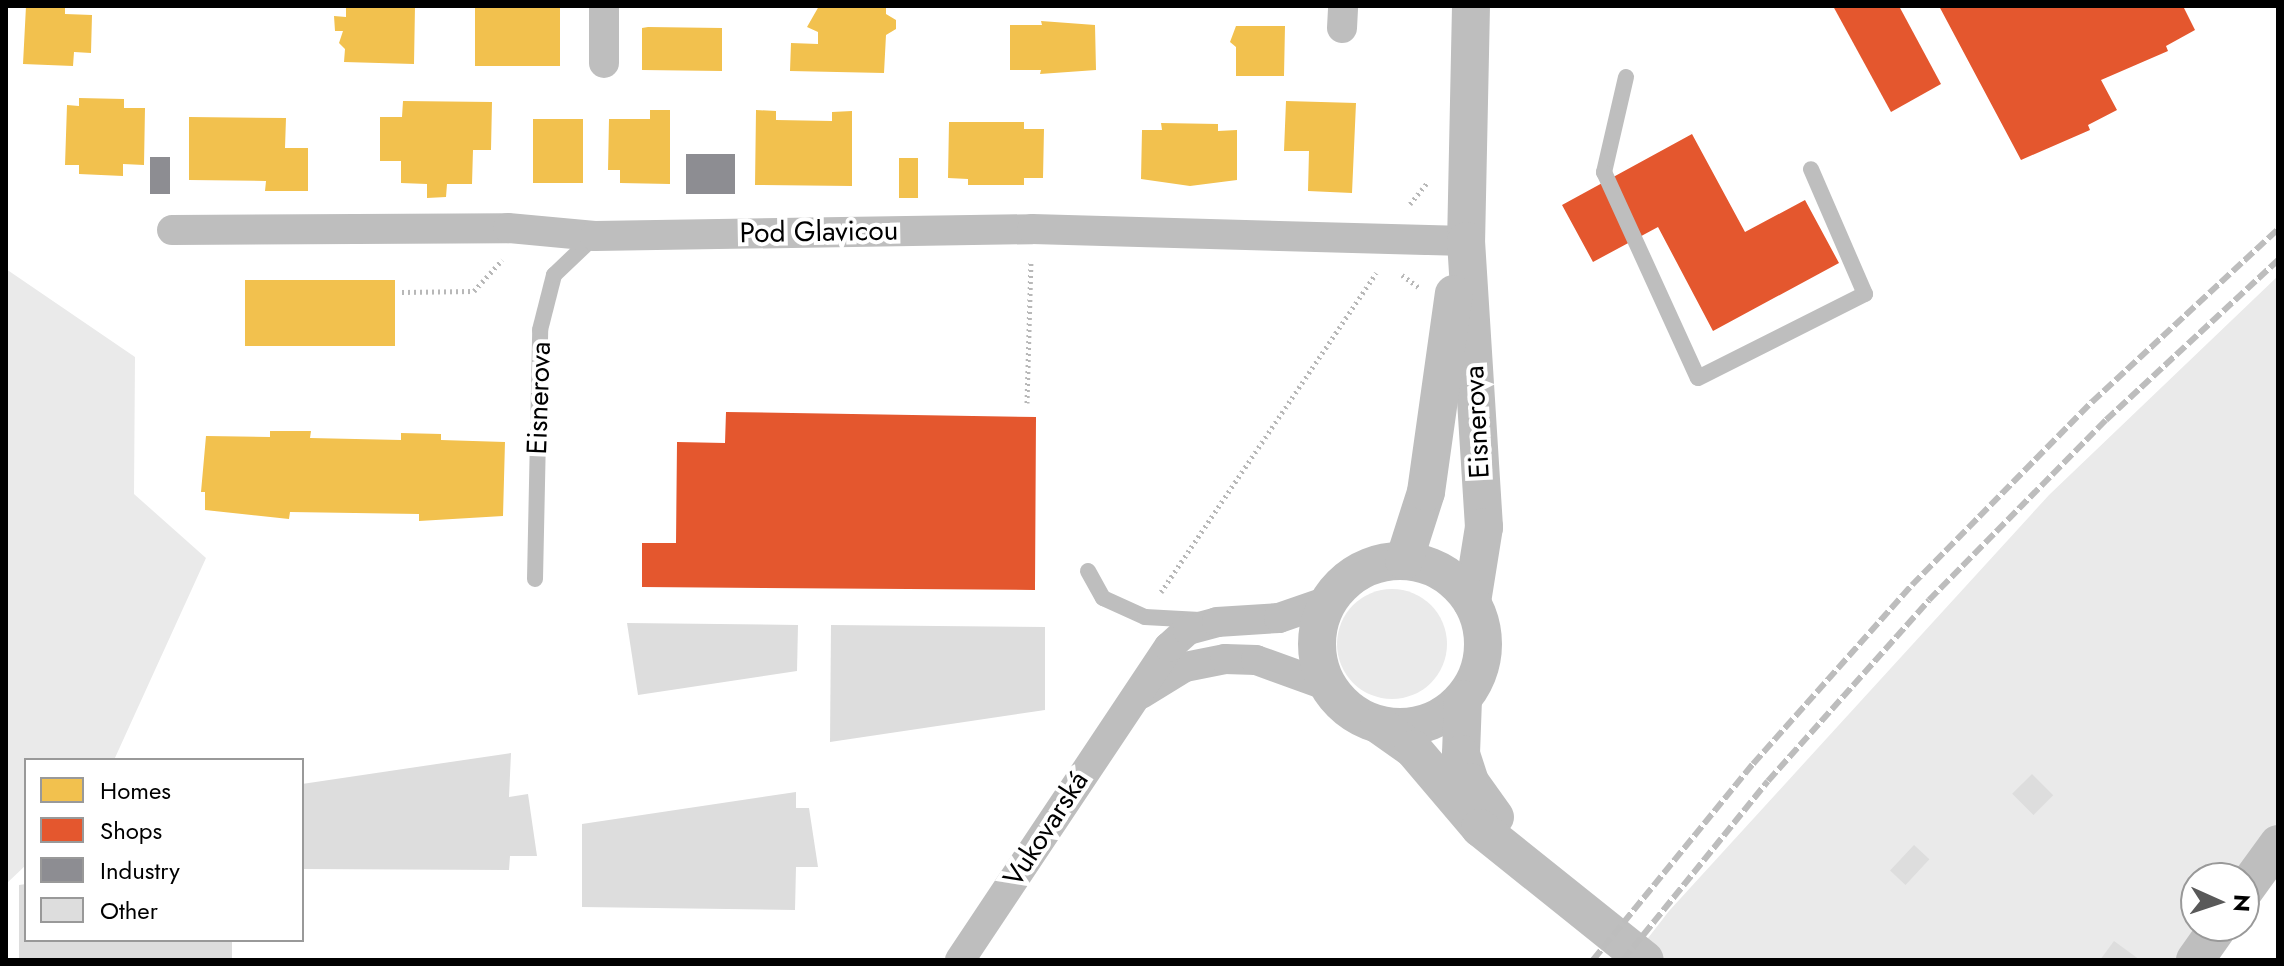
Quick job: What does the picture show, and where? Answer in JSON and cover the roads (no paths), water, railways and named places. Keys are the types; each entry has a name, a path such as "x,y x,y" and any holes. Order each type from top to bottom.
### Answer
{"street":[{"path":"604,6 604,63"},
{"name":"Eisnerova","path":"1471,6 1466,241 1484,527 1472,602 1483,647 1463,699 1461,754 1470,782 1531,864"},
{"name":"Pod Glavicou","path":"172,230 508,228 595,236 1032,229 1466,241"},
{"name":"Eisnerova","path":"1404,561 1426,492 1450,314 1466,241"},
{"path":"1472,602 1443,573 1404,561 1360,570 1328,601 1317,642 1328,686 1345,706 1413,749 1480,828 1531,864 1645,960"},
{"name":"Vukovarská","path":"960,960 1169,647 1188,630 1217,622 1279,618 1328,601"},
{"name":"Vukovarská","path":"1132,699 1185,667 1225,659 1256,660 1328,686"},
{"path":"1379,725 1418,725 1463,699"},
{"path":"2260,869 2278,844"},
{"path":"2195,960 2208,942"}],"lane":[{"path":"1626,77 1604,172 1698,378 1865,294 1811,169"},
{"name":"Eisnerova","path":"535,579 540,330 554,275 595,236"},
{"path":"1088,571 1103,598 1145,617 1217,622"}],"railway":[{"path":"1593,960 1753,764 1912,585 2092,402 2278,229"},
{"path":"1623,960 1768,781 1929,600 2106,420 2278,260"}]}
